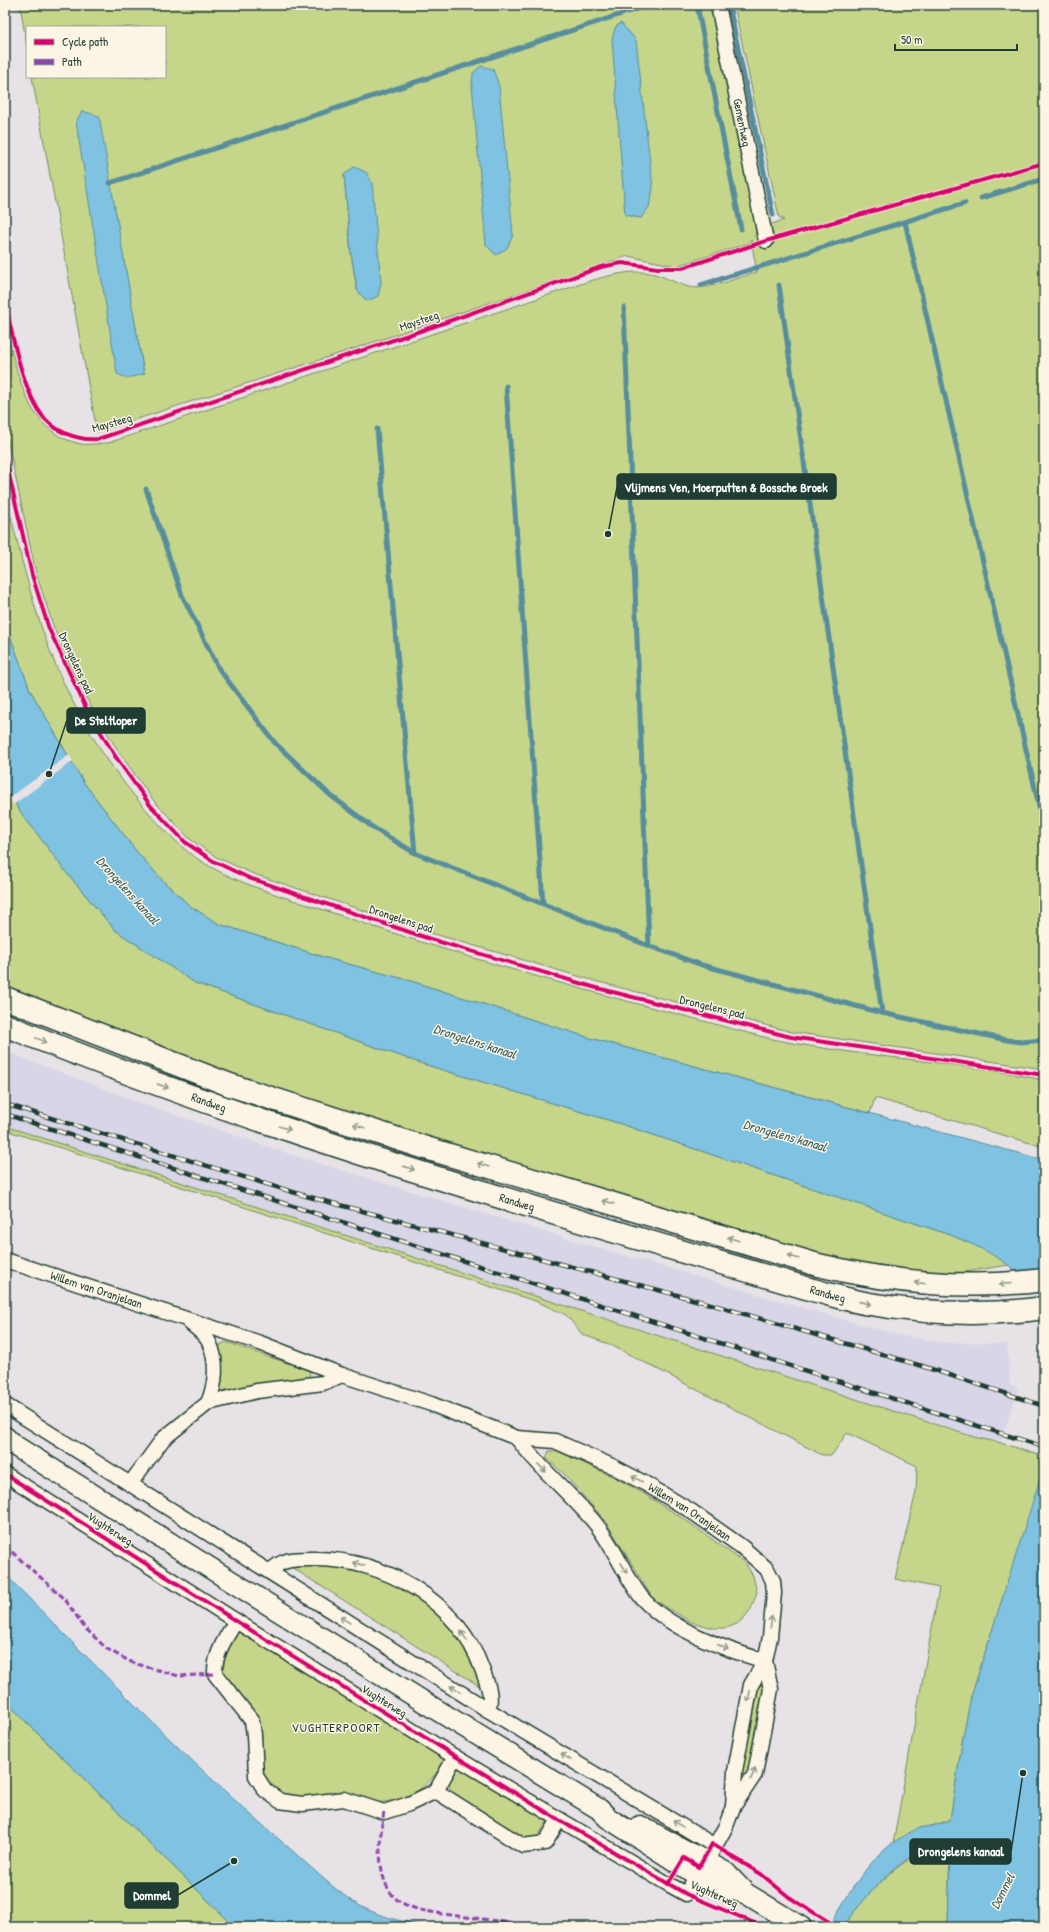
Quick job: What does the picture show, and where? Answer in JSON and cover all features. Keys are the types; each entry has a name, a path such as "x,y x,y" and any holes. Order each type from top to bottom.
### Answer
{"main road":[{"name":"Randweg","path":"5,998 230,1085 434,1150 818,1265 877,1277 934,1285 998,1285 1044,1280"},
{"name":"Randweg","path":"5,1025 59,1047 229,1110 416,1171 814,1290 868,1304 910,1310 952,1313 998,1312 1044,1308"},
{"name":"Vughterweg","path":"7,1441 425,1703 599,1809 612,1811 642,1834 707,1861 726,1872 745,1893 800,1926"}],"street":[{"name":"Gementweg","path":"718,5 766,241"},
{"name":"Willem van Oranjelaan","path":"5,1260 260,1343 342,1375 431,1404 517,1438 555,1441 614,1467 646,1484 691,1512 755,1556 767,1569 773,1581 774,1593 770,1637 765,1661 751,1685 735,1771 733,1807"},
{"name":"Willem van Oranjelaan","path":"188,1320 209,1341 215,1365 213,1393 208,1403"},
{"path":"130,1484 163,1440 208,1403 256,1391 323,1383 342,1375"},
{"name":"Vughterweg","path":"5,1404 488,1710 707,1861"},
{"name":"Willem van Oranjelaan","path":"517,1438 537,1462 584,1510 600,1530 635,1587 650,1606 696,1635 732,1652 765,1661"},
{"name":"Vughterweg","path":"5,1474 236,1621 455,1757 686,1894"},
{"path":"270,1572 276,1565 287,1560 326,1558 357,1563 404,1581 421,1592 444,1612 461,1630 479,1662 490,1693 488,1710"},
{"path":"236,1621 214,1664 215,1674 252,1721 256,1776 265,1790 280,1800 302,1804 344,1799 384,1812 409,1804 436,1791 455,1757"},
{"name":"Willem van Oranjelaan","path":"686,1894 707,1861 733,1807 755,1774 770,1689 765,1661"},
{"path":"436,1791 523,1846 545,1843 560,1820"},
{"path":"627,1859 642,1834"}],"shaded area":[{"path":"5,1051 146,1105 295,1156 555,1235 855,1323 899,1335 939,1342 1007,1344 1010,1385 1018,1388 1001,1443 974,1437 5,1126"}],"green space":[{"path":"20,5 710,5 751,187 756,234 754,237 769,225 784,220 779,217 734,5 1044,5 1044,1069 792,1032 595,981 431,933 251,873 216,857 190,839 154,801 120,754 90,705 71,668 54,628 36,573 5,428 5,325 14,361 26,396 34,412 45,425 59,436 77,443 108,443 609,276 632,272 643,272 655,274 677,283 696,288 732,280 757,272 751,240 749,243 676,266 628,256 353,349 97,432 32,78 166,78 166,26 26,26 26,41","holes":["621,23 641,218 625,215 615,28","82,111 110,183 144,374","344,175 367,301 357,290 351,253"]},
{"path":"5,492 35,607 50,651 70,697 96,742 126,786 179,844 195,857 214,869 235,879 280,896 424,943 544,978 744,1032 776,1040 823,1048 950,1064 1044,1080 1044,1147 875,1098 870,1113 590,1038 411,981 330,959 219,924 190,906 164,882 137,852 84,783 30,690 5,622"},
{"path":"5,788 22,814 66,872 115,930 195,983 420,1063 618,1123 953,1236 984,1249 1009,1265 958,1273 913,1272 824,1256 322,1105 210,1068 5,987"},
{"path":"5,1126 974,1437 1001,1443 1044,1457 1043,1473 971,1697 950,1820 921,1828 893,1844 939,1588 895,1579 916,1492 917,1466 847,1433 832,1455 822,1455 609,1344 583,1335 566,1315 538,1302 5,1130"},
{"path":"226,1342 310,1371 309,1378 260,1384 220,1393 219,1348 221,1344"},
{"path":"549,1451 557,1451 614,1477 641,1492 687,1521 746,1564 753,1576 757,1592 751,1609 744,1618 737,1624 726,1628 714,1628 691,1622 653,1599 607,1523 564,1474 546,1458"},
{"path":"325,1566 359,1571 394,1583 408,1591 434,1611 456,1635 465,1648 476,1667 482,1684 481,1687 291,1567"},
{"path":"239,1631 445,1759 434,1776 422,1788 408,1796 376,1802 359,1803 301,1799 274,1791 268,1786 261,1773 258,1729 255,1716 248,1705 233,1692 225,1682 221,1671 220,1665"},
{"path":"758,1684 764,1686 765,1689 749,1775 741,1774"},
{"path":"5,1701 37,1733 235,1927 5,1927"},
{"path":"457,1766 548,1820 537,1838 524,1840 455,1798 447,1781"},
{"path":"937,1846 950,1847 948,1927 842,1926 884,1879 908,1860"}],"water":[{"path":"621,23 636,40 653,189 649,207 641,218 625,215 612,39 615,28"},
{"path":"481,66 493,69 499,86 513,235 507,248 496,255 486,245 472,84 473,73"},
{"path":"82,111 99,116 144,374 127,378 117,374 76,122"},
{"path":"354,167 366,172 372,183 381,283 378,296 367,301 357,290 351,253 344,175"},
{"path":"5,622 30,690 84,783 137,852 164,882 190,906 219,924 330,959 411,981 590,1038 1044,1160 1044,1302 1024,1279 1004,1262 981,1248 953,1236 618,1123 420,1063 195,983 115,930 66,872 22,814 5,788"},
{"path":"1044,1466 1044,1927 948,1927 950,1848 934,1848 918,1853 903,1862 888,1874 875,1887 842,1927 829,1927 866,1869 890,1845 920,1828 933,1826 950,1820 971,1697"},
{"path":"5,1574 106,1677 175,1744 245,1809 332,1886 343,1895 372,1912 397,1920 431,1927 235,1927 5,1701"}],"pier":[{"path":"69,755 73,761 13,805 9,798"},
{"path":"947,1852 994,1853 994,1860 947,1866"}],"waterway":[{"path":"110,183 649,5"},
{"path":"697,5 741,229"},
{"path":"729,5 773,215"},
{"path":"981,198 1044,179"},
{"path":"1043,192 1044,196"},
{"path":"701,285 965,203"},
{"path":"905,222 1044,828"},
{"path":"779,285 882,1013"},
{"path":"624,307 649,946"},
{"path":"506,386 543,903"},
{"path":"377,429 415,853"},
{"path":"146,489 182,595 219,669 275,743 330,795 375,829 415,853 649,946 702,965 882,1013 1007,1040 1021,1042 1044,1040"}],"railway":[{"path":"5,1104 306,1196 707,1303 922,1366 1044,1406"},
{"path":"5,1114 1044,1447"}],"marked path":[{"path":"5,1546 64,1598 84,1627 107,1649 133,1663 179,1676 215,1674"},
{"path":"384,1812 380,1848 383,1874 387,1886 393,1896 402,1903 429,1912 537,1927"}],"cycle path":[{"name":"Maysteeg","path":"5,300 18,359 28,389 41,414 52,425 66,434 82,438 98,439 432,327 601,267 622,263 658,268 682,268 766,241 1044,163"},
{"name":"Drongelens pad","path":"5,457 32,575 49,629 85,706 115,756 150,805 185,842 213,861 249,878 430,939 593,987 791,1037 1044,1075"},
{"path":"5,1474 236,1621 559,1820 686,1894 764,1927"},
{"path":"668,1884 684,1858 699,1867 712,1844"},
{"path":"715,1846 761,1874 789,1897 837,1927"}],"place":[{"name":"Vlijmens Ven, Moerputten & Bossche Broek","path":"608,534"},
{"name":"De Steltloper","path":"49,774"},
{"name":"Drongelens kanaal","path":"1023,1773"},
{"name":"Dommel","path":"234,1861"}],"district":[{"name":"VUGHTERPOORT","path":"336,1727"}]}
